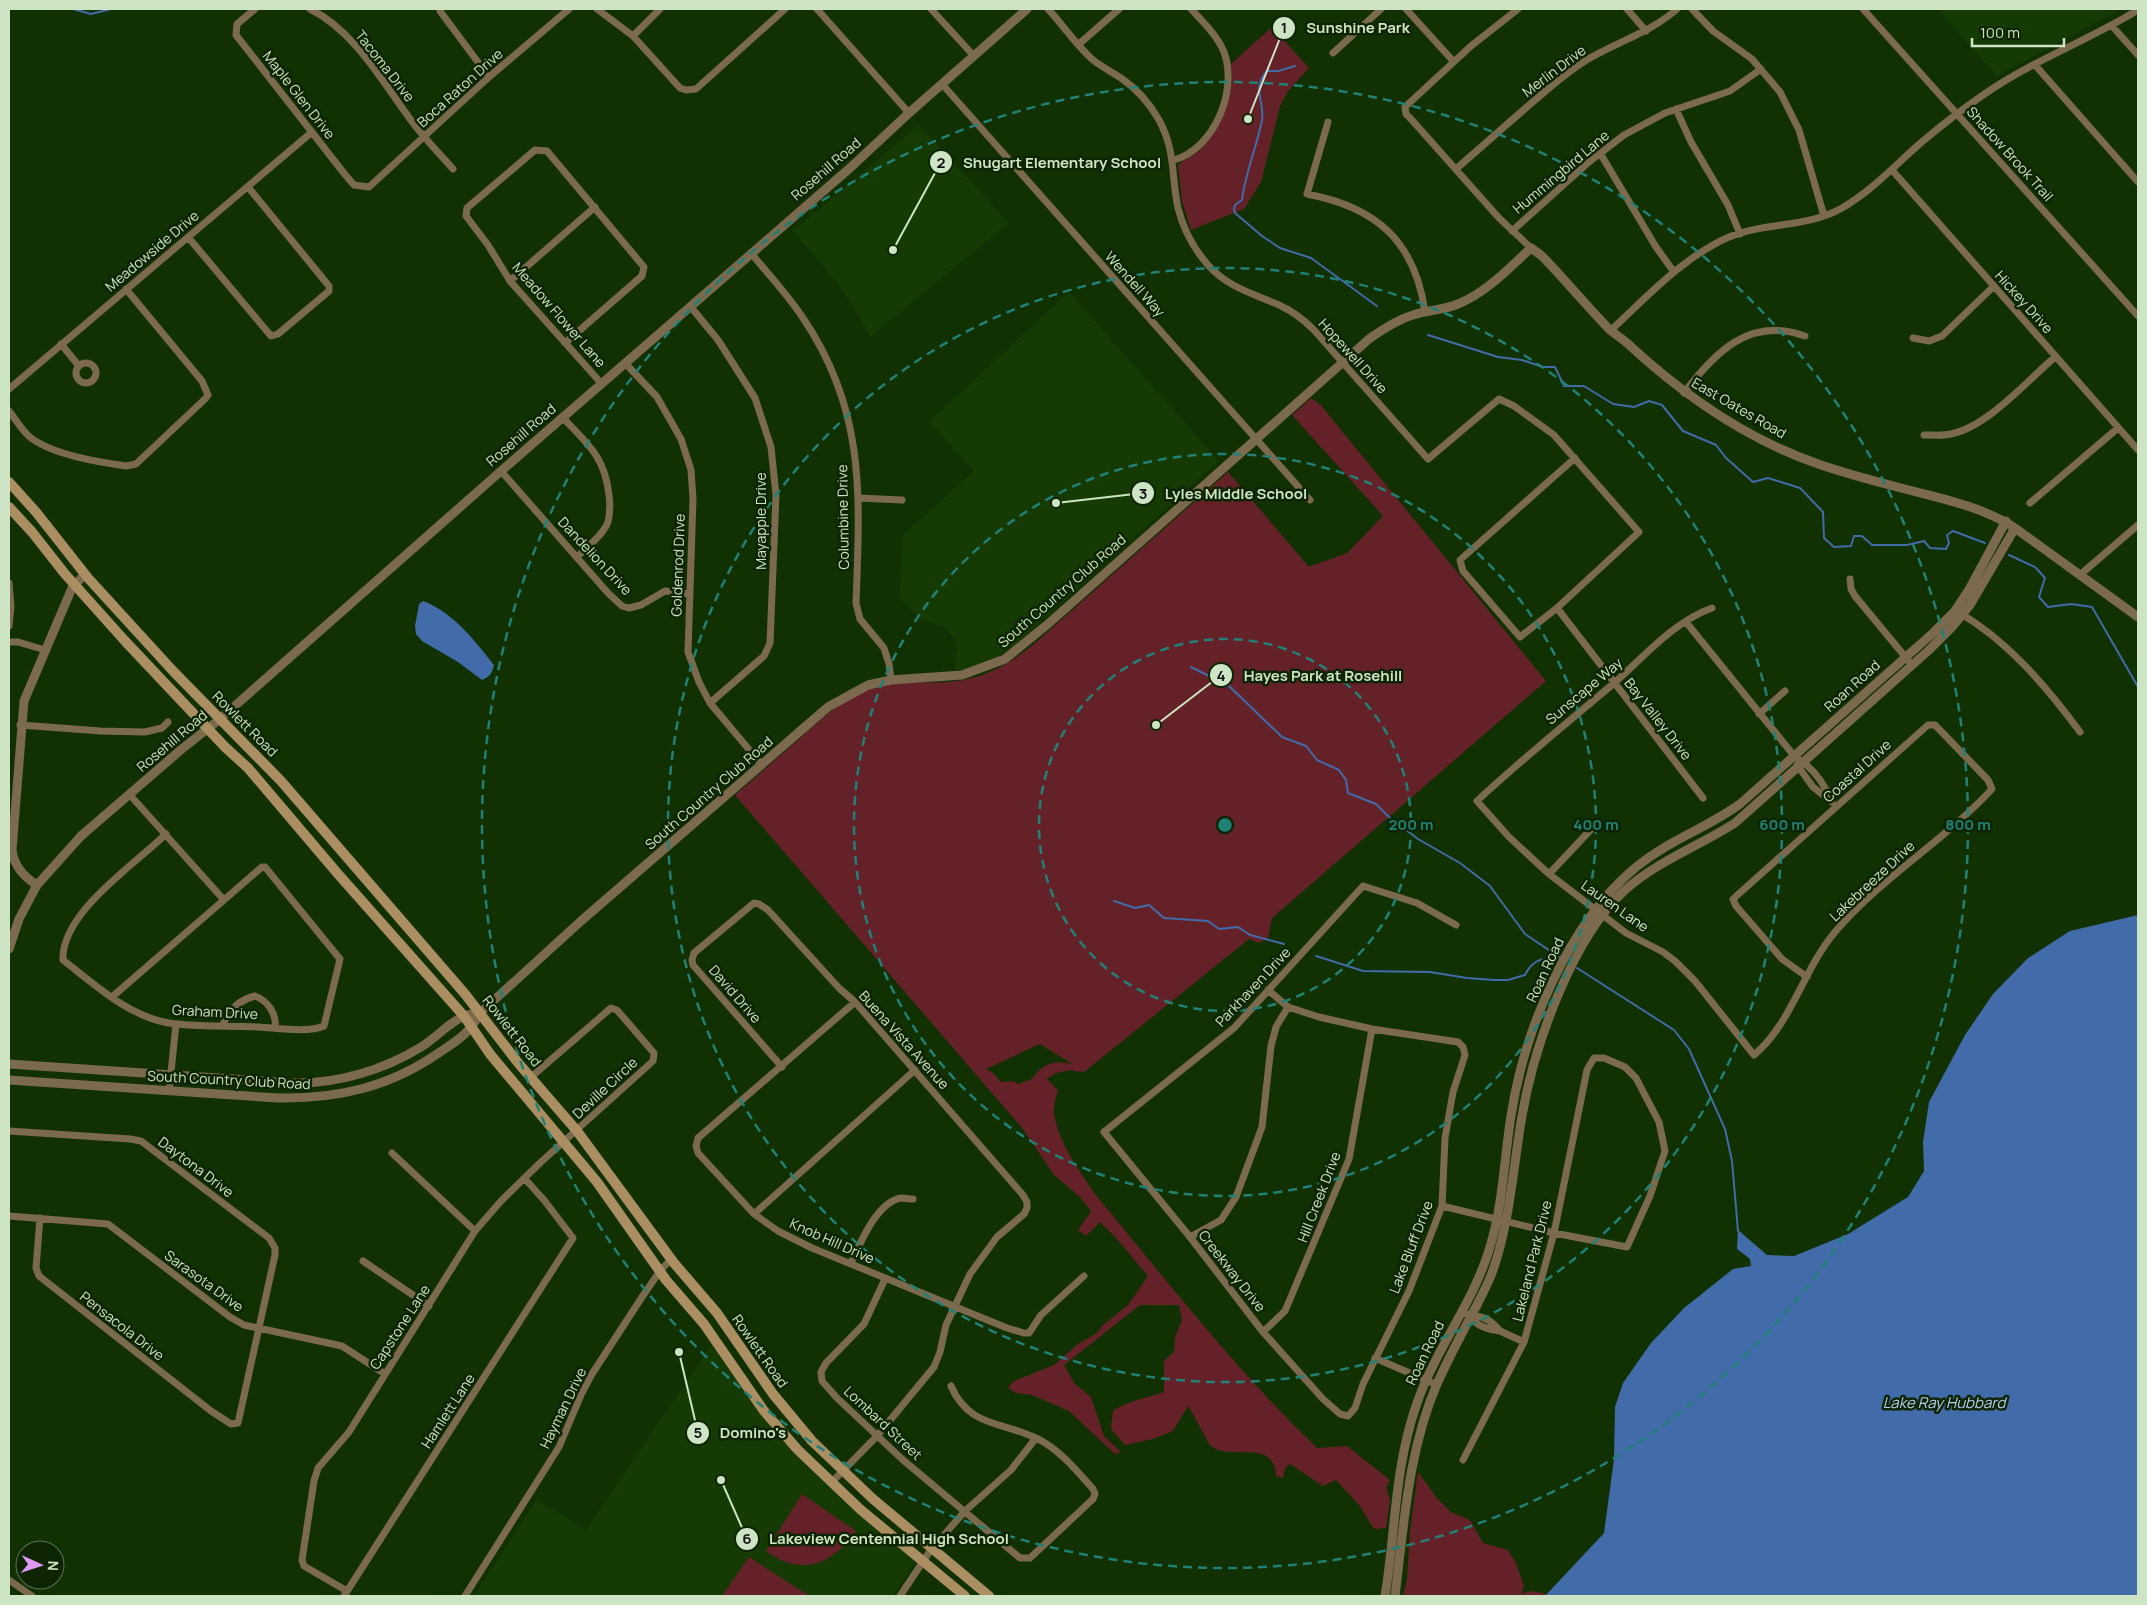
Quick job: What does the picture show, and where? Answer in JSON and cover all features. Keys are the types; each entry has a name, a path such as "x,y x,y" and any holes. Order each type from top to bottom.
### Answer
{"main road":[{"name":"Rowlett Road","path":"9,482 36,512 85,574 220,719 258,757 480,1013 577,1131 672,1258 726,1326 772,1394 812,1441 842,1472 989,1596"},
{"name":"Rowlett Road","path":"9,507 32,532 65,574 125,641 225,747 248,768 279,806 464,1016 490,1054 597,1182 660,1271 713,1337 762,1408 798,1450 830,1483 964,1596"},
{"path":"279,806 292,795"},
{"path":"713,1337 726,1326"},
{"path":"762,1408 772,1394"}],"street":[{"name":"Maple Glen Drive","path":"254,9 237,24 236,34 354,185 369,187"},
{"name":"Tacoma Drive","path":"310,9 321,14 341,30 425,137 453,169"},
{"name":"Boca Raton Drive","path":"369,187 489,77 569,9"},
{"path":"597,9 633,36 680,88 686,90 696,89 785,9"},
{"path":"633,36 660,9"},
{"path":"817,9 909,113"},
{"path":"930,9 974,56"},
{"name":"Rosehill Road","path":"9,948 19,919 38,886 81,836 208,727 220,719 562,417 850,168 1027,9"},
{"name":"Hopewell Drive","path":"1048,9 1100,65 1128,83 1146,101 1162,126 1174,160 1177,199 1181,218 1193,244 1208,265 1234,286 1280,305 1303,320 1428,459 1499,399 1543,426 1575,458"},
{"path":"1079,44 1119,9"},
{"path":"1174,160 1193,151 1208,134 1224,100 1228,85 1226,61 1220,44 1191,9"},
{"path":"1333,53 1381,9"},
{"path":"1406,9 1454,62 1518,9"},
{"path":"1627,9 1646,31"},
{"name":"Merlin Drive","path":"1456,169 1551,86 1584,62 1662,22 1677,9"},
{"path":"1692,9 1713,31 1747,55 1780,92 1794,117 1824,216"},
{"name":"Shadow Brook Trail","path":"1863,9 2138,316"},
{"path":"1611,330 1674,272 1705,250 1740,234 1804,222 1824,216 1853,201 1873,187 1924,141 1988,92 2035,65 2112,26 2138,10"},
{"path":"440,11 489,77"},
{"path":"2112,26 2138,55"},
{"name":"East Oates Road","path":"1454,62 1405,107 1406,114 1512,231 1542,256 1611,330 1647,364 1684,393 1729,421 1790,453 1872,480 1953,501 2006,522 2081,574 2138,617"},
{"path":"2035,65 2138,182"},
{"name":"Hummingbird Lane","path":"1512,231 1600,153 1639,127 1676,109 1730,91 1761,69"},
{"name":"Wendell Way","path":"942,84 1310,500"},
{"path":"1676,109 1691,142 1728,205 1740,234"},
{"path":"1328,122 1307,194 1350,205 1372,218 1392,234 1417,274 1425,312"},
{"name":"Meadowside Drive","path":"9,389 312,132"},
{"name":"Meadow Flower Lane","path":"594,207 547,151 538,149 531,151 467,208 466,213 467,220 488,245 510,281 601,383"},
{"path":"1600,153 1656,247 1674,272"},
{"name":"Hickey Drive","path":"1892,170 2138,450"},
{"path":"188,237 271,336 278,334 312,306 329,291 329,286 248,187"},
{"path":"510,281 594,207 643,264 644,269 642,276 565,343"},
{"name":"South Country Club Road","path":"9,1080 285,1098 317,1098 345,1094 391,1080 433,1057 473,1028 480,1013 581,921 828,706 868,684 891,680 962,675 1005,659 1048,624 1379,332 1401,320 1470,298 1484,290 1532,248"},
{"name":"Columbine Drive","path":"750,253 803,317 828,361 843,398 852,431 858,474 856,603 860,619 884,648 891,680"},
{"path":"1913,338 1929,341 1942,336 1994,287"},
{"path":"9,411 30,438 44,446 59,452 126,466 136,464 205,399 208,395 202,381 126,289"},
{"name":"Mayapple Drive","path":"690,306 718,340 755,398 772,447 776,495 770,643 764,656 710,704"},
{"path":"1684,393 1713,357 1739,338 1752,334 1782,330 1805,336"},
{"path":"61,344 79,366"},
{"path":"1924,436 1951,434 1976,425 2055,357"},
{"name":"Goldenrod Drive","path":"625,363 657,397 681,439 691,470 693,499 688,652 699,682 710,704 762,765"},
{"path":"562,417 586,441 601,462 607,478 610,502 608,522 577,557"},
{"path":"2030,502 2118,428"},
{"path":"1575,458 1639,532 1557,608 1520,637 1475,586 1464,571 1460,560 1575,458"},
{"name":"Dandelion Drive","path":"501,471 608,593 622,606 629,608 640,605 665,591 689,594"},
{"path":"858,498 902,500"},
{"name":"Roan Road","path":"1385,1596 1392,1590 1419,1437 1437,1384 1492,1275 1501,1221 1511,1113 1529,1040 1568,951 1636,867 1667,846 1726,814 1795,757 1905,657 1959,613 1970,588 2006,522"},
{"path":"2081,574 2138,526"},
{"name":"Roan Road","path":"1599,911 1610,905 1642,876 1675,855 1735,823 1930,650 1959,613 2015,528"},
{"path":"38,886 22,873 13,860 12,850 20,726 24,701 44,650 75,584 85,574"},
{"path":"1850,580 1851,589 1855,596 1912,665"},
{"path":"9,582 9,626"},
{"name":"Bay Valley Drive","path":"1557,608 1703,798"},
{"name":"Sunscape Way","path":"1477,802 1527,755 1614,683 1669,634 1699,613 1712,608"},
{"path":"1959,613 2009,651 2059,703 2080,732"},
{"path":"1686,622 1801,765 1826,787 1834,804"},
{"path":"9,642 18,642 44,650"},
{"path":"1759,714 1785,691"},
{"path":"20,726 145,732 162,728 168,722"},
{"name":"Lakebreeze Drive","path":"1754,1055 1774,1035 1807,978 1817,956 1847,918 1992,789 1988,780 1940,728 1932,724"},
{"name":"Coastal Drive","path":"1807,978 1782,959 1736,906 1733,899 1834,804 1928,725 1932,724"},
{"path":"112,997 224,900 130,795"},
{"name":"Lauren Lane","path":"1477,802 1549,874 1626,933 1663,952 1675,961 1695,981 1754,1055"},
{"path":"1549,874 1597,823"},
{"name":"Graham Drive","path":"166,834 95,897 80,915 65,941 63,960 112,997 133,1010 162,1022 275,1028 317,1029 324,1026 340,959 265,867 262,867 224,900"},
{"name":"Parkhaven Drive","path":"1104,1132 1234,1028 1363,886 1417,903 1456,926"},
{"name":"David Drive","path":"759,904 754,903 718,932 694,953 692,960 693,965 782,1067"},
{"name":"Buena Vista Avenue","path":"759,904 768,910 839,988 855,1002 1026,1199 1027,1208 1024,1214 1001,1233 986,1250 970,1274 954,1307"},
{"path":"1268,990 1288,1007 1329,1020 1372,1029"},
{"path":"223,1025 227,1014 238,1003 255,996 266,1002 274,1014 275,1028"},
{"name":"Knob Hill Drive","path":"855,1002 698,1138 696,1146 698,1153 754,1214 778,1231 812,1248 1007,1328 1029,1333 1041,1315 1084,1276"},
{"path":"1190,1237 1221,1220 1236,1197 1262,1127 1271,1046 1276,1027 1288,1007"},
{"name":"Deville Circle","path":"531,1077 612,1008 617,1010 654,1054 653,1061 577,1131"},
{"name":"South Country Club Road","path":"9,1064 286,1083 321,1082 383,1066 423,1046 464,1016 480,1013"},
{"path":"169,1091 176,1024"},
{"name":"Lake Bluff Drive","path":"1348,1416 1355,1408 1375,1358 1409,1291 1442,1206 1445,1138 1453,1092 1465,1055 1463,1047 1458,1042 1372,1029"},
{"name":"Hill Creek Drive","path":"1264,1332 1285,1311 1349,1159 1372,1029"},
{"name":"Lakeland Park Drive","path":"1463,1460 1524,1342 1554,1233 1587,1070 1594,1058 1604,1058 1625,1067 1636,1078 1659,1122 1665,1151 1650,1196 1627,1247 1554,1233"},
{"path":"754,1214 915,1070"},
{"path":"285,1098 286,1083"},
{"name":"Daytona Drive","path":"9,1131 130,1139 141,1142 269,1238 275,1255 260,1328"},
{"name":"Capstone Lane","path":"345,1594 304,1566 301,1554 314,1480 318,1468 349,1432 475,1231 485,1218 564,1141 577,1131"},
{"name":"Creekway Drive","path":"1104,1132 1190,1237 1264,1332 1323,1399 1340,1414 1348,1416"},
{"path":"392,1153 475,1231"},
{"name":"Hamlett Lane","path":"345,1594 573,1238 525,1179"},
{"path":"850,1263 864,1234 888,1204 901,1198 913,1199"},
{"path":"1442,1206 1554,1233"},
{"name":"Sarasota Drive","path":"9,1216 108,1224 230,1318 244,1325 342,1346 385,1374"},
{"name":"Pensacola Drive","path":"40,1218 36,1268 39,1276 211,1411 231,1424 238,1423 260,1328"},
{"name":"Roan Road","path":"1392,1590 1396,1489 1407,1432 1426,1380 1484,1266 1501,1221"},
{"name":"Hayman Drive","path":"464,1596 559,1447 592,1374 660,1271 672,1258"},
{"path":"363,1261 429,1306"},
{"name":"Lombard Street","path":"885,1278 864,1324 826,1363 821,1372 822,1381 829,1391 877,1436 1020,1558 1030,1558 1093,1499 1095,1494 1078,1472 1052,1449 1036,1438"},
{"path":"830,1483 877,1436 934,1367 940,1352 946,1325 954,1307"},
{"path":"1462,1311 1471,1316 1475,1322 1488,1329 1500,1331 1524,1342"},
{"path":"1375,1358 1437,1384"},
{"path":"900,1596 933,1548 965,1511 1011,1470 1036,1438 975,1417 958,1401 950,1386"},
{"path":"9,1580 32,1596"}],"shaded area":[{"path":"1937,9 2121,9 1997,76"},
{"path":"1272,27 1309,68 1288,91 1280,106 1261,182 1244,209 1191,230 1182,201 1178,166 1200,150 1220,121 1231,87 1231,64"},
{"path":"919,125 1009,223 870,337 853,305 826,269 793,231"},
{"path":"1069,292 1219,461 1013,647 989,662 955,671 957,648 953,637 943,626 921,620 899,597 903,535 974,471 929,422"},
{"path":"1311,398 1321,405 1546,681 1272,918 1268,938 1259,943 1249,939 1084,1072 1065,1071 1056,1073 1047,1079 1058,1090 1054,1113 1060,1135 1076,1165 1095,1194 1230,1356 1258,1388 1317,1448 1347,1446 1390,1480 1386,1488 1390,1499 1386,1528 1374,1529 1359,1505 1336,1480 1323,1486 1290,1464 1285,1468 1283,1478 1276,1476 1273,1464 1268,1457 1250,1452 1229,1452 1211,1446 1188,1406 1173,1431 1153,1439 1125,1445 1111,1429 1113,1411 1131,1402 1164,1392 1164,1361 1174,1352 1175,1337 1182,1320 1179,1305 1140,1305 1064,1365 1075,1384 1091,1397 1104,1436 1121,1452 1115,1454 1069,1411 1032,1395 1015,1393 1008,1387 1014,1381 1054,1365 1078,1344 1097,1333 1103,1325 1128,1305 1148,1276 1100,1222 1086,1236 1078,1230 1091,1211 1079,1196 1054,1175 1023,1129 735,795 823,718 849,699 869,689 889,684 960,681 983,675 1015,659 1228,472 1309,567 1347,553 1383,516 1292,415","holes":["1040,1044 1074,1065 1062,1062 1050,1064 1040,1069 1032,1079 1018,1084 1013,1081 1001,1082 992,1072 986,1069"]},
{"path":"712,1344 801,1461 916,1561 893,1596 474,1596 537,1499 586,1530"},
{"path":"1418,1472 1437,1498 1451,1512 1470,1520 1483,1543 1508,1550 1516,1563 1524,1586 1521,1594 1531,1591 1547,1594 1545,1596 1403,1596 1407,1579 1410,1531"},
{"path":"802,1494 856,1531 837,1552 815,1564 791,1564 766,1551"},
{"path":"749,1557 803,1592 811,1596 722,1596"}],"water":[{"path":"423,601 444,612 471,637 494,665 489,676 482,680 458,662 422,641 416,634 415,626 419,604"},
{"name":"Lake Ray Hubbard","path":"2138,915 2138,1596 1545,1596 1604,1533 1614,1459 1615,1407 1623,1383 1651,1343 1684,1308 1733,1269 1751,1266 1750,1259 1737,1249 1738,1230 1767,1255 1794,1256 1848,1234 1908,1197 1924,1171 1923,1142 1929,1102 1965,1035 1993,994 2028,958 2070,931"}],"waterway":[{"path":"73,9 91,14 111,9"},
{"path":"1295,66 1278,71 1267,71 1262,77 1259,89 1262,120 1242,200 1235,205 1235,213 1262,236 1280,248 1311,258 1377,306"},
{"path":"1428,335 1498,357 1522,360 1543,367 1555,367 1564,386 1584,386 1613,404 1634,407 1649,401 1662,405 1683,431 1716,445 1726,458 1753,482 1768,478 1800,488 1823,512 1824,538 1834,547 1851,546 1854,536 1862,536 1872,545 1907,545 1924,541 1930,548 1946,549 1949,543 1947,535 1953,531 1985,543"},
{"path":"2009,555 2035,567 2045,578 2039,597 2048,607 2071,604 2092,607 2138,687"},
{"path":"1191,667 1229,686 1282,737 1306,746 1317,760 1339,770 1346,780 1348,793 1376,804 1389,817 1418,839 1460,863 1490,886 1525,934 1559,957"},
{"path":"1114,901 1135,908 1149,905 1164,918 1208,921 1219,929 1238,927 1250,935 1284,944"},
{"path":"1316,956 1363,971 1430,972 1494,980 1508,980 1525,975 1531,966 1538,961 1559,957"},
{"path":"1577,968 1674,1030 1689,1049 1725,1129 1732,1161 1738,1231"}],"place":[{"name":"Sunshine Park","path":"1248,119"},
{"name":"Shugart Elementary School","path":"893,250"},
{"name":"Lyles Middle School","path":"1056,503"},
{"name":"Hayes Park at Rosehill","path":"1156,725"},
{"name":"Domino's","path":"679,1352"},
{"name":"Lakeview Centennial High School","path":"721,1480"}]}
